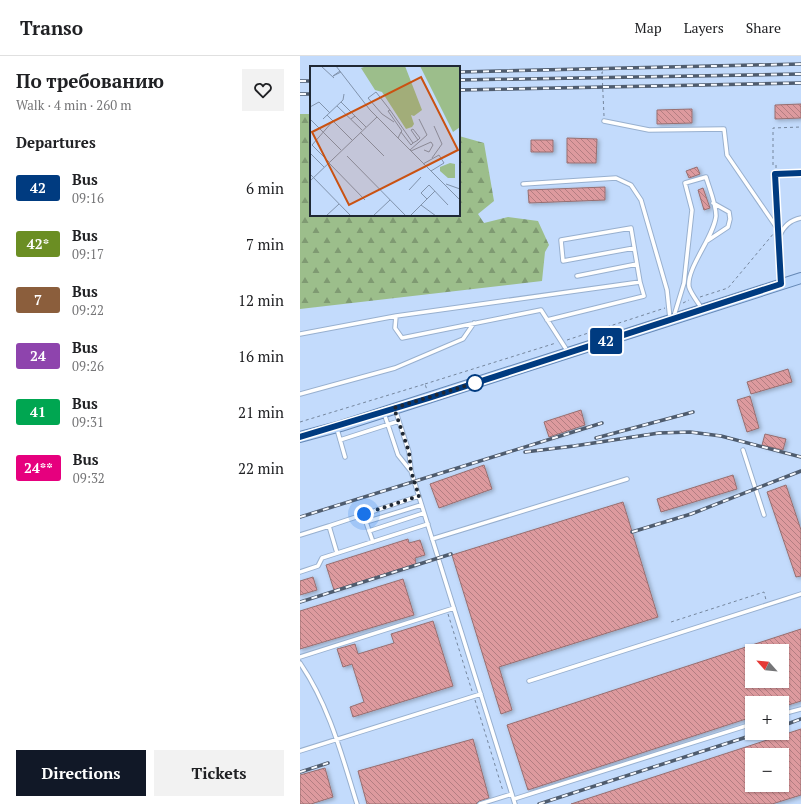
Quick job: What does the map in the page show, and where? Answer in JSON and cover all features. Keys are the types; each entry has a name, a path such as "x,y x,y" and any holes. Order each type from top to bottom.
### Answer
{"main road":[{"path":"300,437 429,398 801,278"}],"lane":[{"path":"604,121 648,130 724,129 727,155 777,228"},
{"path":"781,284 777,228 776,174 801,173"},
{"path":"672,320 684,283 692,210 685,183 706,177 716,215 707,241 692,272 689,283 690,289 702,310"},
{"path":"523,184 616,178 631,185 641,200 667,290 668,307 672,320"},
{"path":"707,241 728,227 730,219 729,212 713,203"},
{"path":"778,239 787,224 801,218"},
{"path":"547,320 644,296 640,282 631,228 561,240 563,261 634,248"},
{"path":"577,276 637,264"},
{"path":"300,334 396,316 640,282"},
{"path":"396,316 395,328 402,338 541,310 569,353"},
{"path":"300,394 395,368 463,339 474,323"},
{"path":"394,408 409,452 411,471 515,804"},
{"path":"383,411 398,455 411,471"},
{"path":"340,440 399,421"},
{"path":"336,427 345,457"},
{"path":"743,450 764,515"},
{"path":"432,539 626,479"},
{"path":"300,535 419,496"},
{"path":"366,522 422,504"},
{"path":"369,531 424,513"},
{"path":"364,514 373,542"},
{"path":"300,572 318,566 322,558 428,524"},
{"path":"329,526 337,553"},
{"path":"529,681 801,594"},
{"path":"300,657 454,608"},
{"path":"300,663 316,687 338,740 357,804"},
{"path":"300,752 481,694"},
{"path":"789,712 801,708"},
{"path":"514,799 745,726"},
{"path":"480,804 512,794"}],"path":[{"path":"604,121 602,72 605,72"},
{"path":"776,174 776,165 773,165 773,128 801,127"},
{"path":"678,304 728,288 777,228"},
{"path":"300,422 562,342 668,307"},
{"path":"425,384 429,398"},
{"path":"671,622 764,592 768,604"},
{"path":"447,610 505,796"}],"green space":[{"path":"300,114 310,114 310,216 460,216 460,136 484,143 494,201 478,214 484,223 508,217 538,221 549,245 545,252 542,281 300,309"}],"building":[{"path":"801,104 801,118 775,119 775,105"},
{"path":"692,109 692,123 657,124 657,110"},
{"path":"567,138 597,139 596,163 567,163"},
{"path":"531,140 553,140 553,152 531,152"},
{"path":"697,167 700,174 689,178 686,171"},
{"path":"605,187 605,200 529,203 528,190"},
{"path":"703,188 710,208 704,210 698,190"},
{"path":"788,369 792,382 751,394 747,382"},
{"path":"750,396 759,428 747,432 737,400"},
{"path":"581,410 585,425 549,437 544,422"},
{"path":"765,434 786,439 783,450 762,445"},
{"path":"484,465 492,489 439,508 430,484"},
{"path":"733,475 737,489 661,512 657,499"},
{"path":"786,485 801,530 801,576 796,577 767,492"},
{"path":"623,502 658,617 499,667 512,710 501,714 452,555"},
{"path":"408,539 409,543 420,540 425,555 415,558 416,564 334,590 326,565"},
{"path":"313,577 317,590 300,595 300,581"},
{"path":"403,579 414,615 300,649 300,611"},
{"path":"433,621 453,686 353,717 350,707 364,702 352,664 343,667 337,649 355,644 358,654 394,643 391,634"},
{"path":"801,629 801,701 789,705 789,696 745,696 745,719 528,790 507,725 745,647 745,688 789,688 789,644 755,644"},
{"path":"801,729 801,795 772,804 571,804 767,740 789,740 789,733"},
{"path":"473,739 489,798 479,801 476,804 367,804 358,771"},
{"path":"325,768 333,797 311,804 300,804 300,775"}],"railway":[{"path":"460,72 801,64"},
{"path":"460,80 801,74"},
{"path":"300,81 310,81"},
{"path":"460,90 801,83"},
{"path":"300,94 310,94"},
{"path":"596,438 693,412"},
{"path":"300,517 602,423"},
{"path":"525,452 659,433 690,432 721,436 801,457"},
{"path":"632,532 691,514 801,471"},
{"path":"300,602 451,554"},
{"path":"789,723 801,719"},
{"path":"539,804 745,738"},
{"path":"300,772 328,763"}],"bus line":[{"name":"42","path":"300,437 341,426 781,284 775,174 801,173"}],"route":[{"path":"364,514 419,496 411,471 409,452 394,408 475,383"}]}
